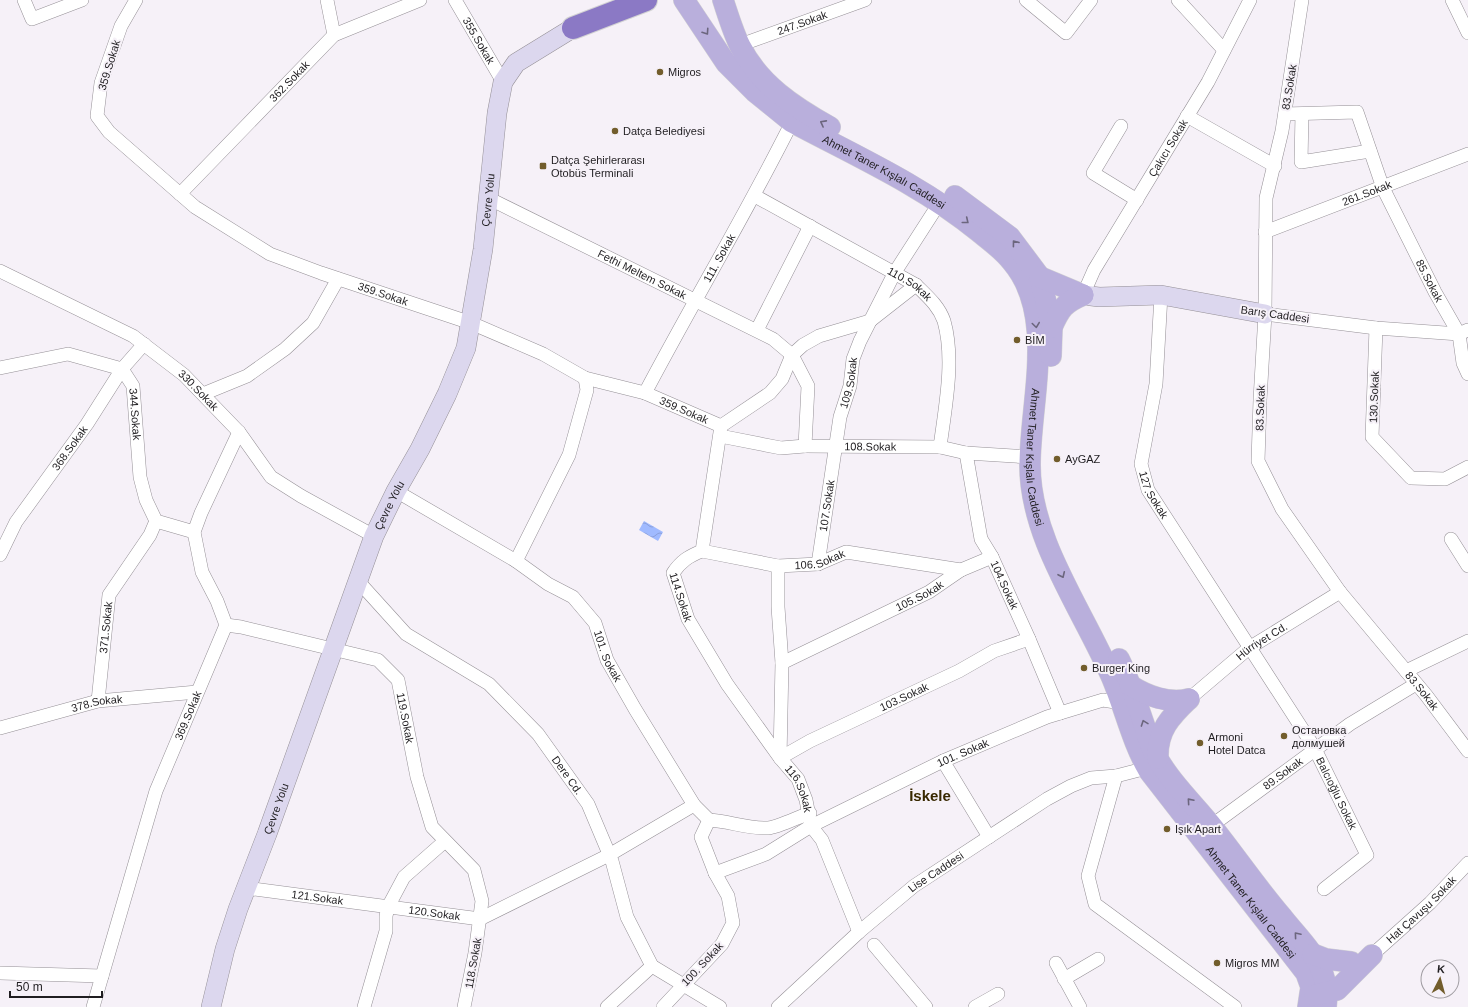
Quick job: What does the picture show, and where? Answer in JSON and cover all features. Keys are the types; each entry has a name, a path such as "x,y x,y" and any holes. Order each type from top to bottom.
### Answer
{"highway":[{"path":"573,28 610,0"},
{"path":"573,28 646,0"}],"main road":[{"name":"Ahmet Taner Kışlalı Caddesi","path":"684,0 726,63 755,92 792,122 940,202 955,212 1013,262 1027,287 1034,310 1039,354 1030,457 1031,485 1038,521 1113,679 1126,694"},
{"name":"Ahmet Taner Kışlalı Caddesi","path":"722,0 740,45 751,65 782,98 805,113 938,184 972,207 1010,237 1040,277 1052,327 1044,471 1047,501 1055,530 1126,694 1154,752 1153,763 1258,914 1306,973 1318,995"},
{"path":"1040,277 1083,294"},
{"path":"1052,327 1059,310 1070,301 1083,294"},
{"path":"1126,694 1143,693 1164,699 1189,699"},
{"path":"1153,763 1162,729 1168,719 1189,699"},
{"name":"Ahmet Taner Kışlalı Caddesi","path":"1153,763 1178,786 1211,826 1276,911 1312,954 1323,971 1318,995"},
{"path":"1312,954 1326,959 1351,962 1372,955"},
{"path":"1318,995 1337,990 1372,955"},
{"path":"1318,995 1351,962"}],"street":[{"path":"24,0 32,18 82,0"},
{"name":"359.Sokak","path":"136,0 121,26 101,83 97,116 109,132 195,207 270,254 338,279 471,323 543,354 585,378 645,393 720,431 770,393 782,379 792,356"},
{"path":"327,0 334,35"},
{"name":"362.Sokak","path":"180,194 334,35 420,0"},
{"name":"355.Sokak","path":"455,0 503,82"},
{"name":"247.Sokak","path":"740,45 864,0"},
{"path":"1026,0 1066,33 1091,0"},
{"path":"1178,0 1224,50"},
{"name":"Çakıcı Sokak","path":"1083,294 1094,270 1187,116 1250,0"},
{"name":"83.Sokak","path":"1302,0 1285,114 1275,166 1266,198 1265,314 1258,461 1282,509 1340,592 1406,671 1468,751"},
{"path":"1452,0 1468,33"},
{"name":"Çevre Yolu","path":"211,1007 225,949 246,888 374,536 420,449 466,348 483,249 497,113 503,82 516,63 573,28"},
{"name":"85.Sokak","path":"1302,114 1357,112 1383,188 1435,292 1464,332 1464,363 1468,374"},
{"path":"1285,114 1302,114 1301,162 1370,151"},
{"path":"1187,116 1275,166"},
{"name":"111. Sokak","path":"645,393 695,299 755,196 792,122"},
{"path":"1121,126 1092,173 1137,200"},
{"name":"261.Sokak","path":"1265,232 1383,188 1468,154"},
{"name":"110.Sokak","path":"755,196 916,285 934,302 944,321 949,375 940,447"},
{"name":"Fethi Meltem Sokak","path":"488,198 757,330 773,339 792,356"},
{"name":"109.Sokak","path":"836,447 840,417 850,386 853,359 894,272 940,202"},
{"path":"757,330 810,226"},
{"name":"330.Sokak","path":"0,271 133,336 184,375 203,394 239,432 272,477 301,496 374,536"},
{"path":"203,394 247,376 285,349 313,323 338,279"},
{"name":"109.Sokak","path":"792,356 803,345 819,336 870,321 916,285"},
{"name":"Barış Caddesi","path":"1083,294 1099,297 1161,295 1265,314 1376,328 1464,332"},
{"name":"127.Sokak","path":"1161,295 1156,384 1141,464 1148,490 1249,648"},
{"name":"130.Sokak","path":"1376,328 1372,437 1411,478 1445,479 1468,467"},
{"name":"368.Sokak","path":"0,555 16,522 86,424 122,369 144,344"},
{"path":"0,368 68,354 122,369"},
{"path":"792,356 808,386 805,446"},
{"name":"344.Sokak","path":"122,369 133,386 140,477 146,500 156,521"},
{"path":"516,561 569,455 587,390 585,378"},
{"path":"702,551 720,431"},
{"name":"108.Sokak","path":"720,431 781,448 805,446 940,447 966,453 1030,457"},
{"path":"226,625 217,601 202,572 194,532 239,432"},
{"name":"107.Sokak","path":"818,564 836,447"},
{"name":"104.Sokak","path":"966,453 981,539 992,557 1060,713"},
{"name":"101. Sokak","path":"396,492 516,561 548,584 573,597 595,623 608,660 635,709 694,805 709,820"},
{"path":"156,521 194,532"},
{"name":"371.Sokak","path":"98,701 109,595 150,535 156,521"},
{"path":"0,533 16,522"},
{"path":"1451,540 1468,566"},
{"name":"106.Sokak","path":"702,551 778,566 818,564 846,552 961,570"},
{"name":"114.Sokak","path":"702,551 688,556 679,564 673,573 688,619 727,684 780,758"},
{"name":"105.Sokak","path":"782,663 929,592 961,570 992,557"},
{"name":"116.Sokak","path":"778,566 778,607 782,663 780,758 798,779 810,819 822,840 860,932"},
{"name":"Dere Cd.","path":"358,581 406,634 489,684 538,734 588,804 609,855 628,917 652,966"},
{"name":"Hürriyet Cd.","path":"1189,699 1249,648 1340,592"},
{"name":"119.Sokak","path":"226,625 241,627 378,660 398,680 417,777 432,827 474,870 482,901 480,919"},
{"name":"369.Sokak","path":"93,1007 156,791 226,625"},
{"name":"103.Sokak","path":"780,758 810,741 959,671 994,651 1029,640"},
{"path":"1406,671 1468,641"},
{"name":"Balcıoğlu Sokak","path":"1249,648 1315,749 1367,855 1324,889"},
{"name":"89.Sokak","path":"1211,826 1350,724 1416,684"},
{"name":"378.Sokak","path":"0,728 98,701 197,692"},
{"name":"101. Sokak","path":"810,819 943,761 1060,713 1126,694"},
{"path":"943,761 989,837"},
{"name":"Lise Caddesi","path":"778,1007 860,932 914,886 1047,799 1071,786 1091,778 1116,776 1153,763"},
{"path":"1116,776 1088,876 1095,904 1235,1007"},
{"path":"480,919 609,855 694,805"},
{"path":"810,819 766,854 715,873 701,837 709,820 725,821 739,826 769,828 810,819"},
{"path":"364,1007 386,931 386,916 388,907 404,877 445,841"},
{"name":"Hat Çavuşu Sokak","path":"1372,955 1430,903 1468,862"},
{"name":"100. Sokak","path":"662,1007 722,944 733,923 728,896 715,873"},
{"name":"121.Sokak","path":"246,888 388,907"},
{"name":"120.Sokak","path":"388,907 480,919"},
{"name":"118.Sokak","path":"464,1007 480,919"},
{"path":"874,945 926,1007"},
{"path":"1064,979 1098,959"},
{"path":"1056,963 1080,1007"},
{"path":"607,1007 652,966 720,1007"},
{"path":"0,973 102,976"},
{"path":"975,1007 998,994"}],"water":[{"path":"644,521 663,532 658,541 639,530"}],"place":[{"name":"Migros","path":"660,72"},
{"name":"Datça Belediyesi","path":"615,131"},
{"name":"Datça Şehirlerarası Otobüs Terminali","path":"543,166"},
{"name":"BİM","path":"1017,340"},
{"name":"AyGAZ","path":"1057,459"},
{"name":"Burger King","path":"1084,668"},
{"name":"Остановка долмушей","path":"1284,736"},
{"name":"Armoni Hotel Datca","path":"1200,743"},
{"name":"Işık Apart","path":"1167,829"},
{"name":"Migros MM","path":"1217,963"}],"district":[{"name":"İskele","path":"930,795"}]}
